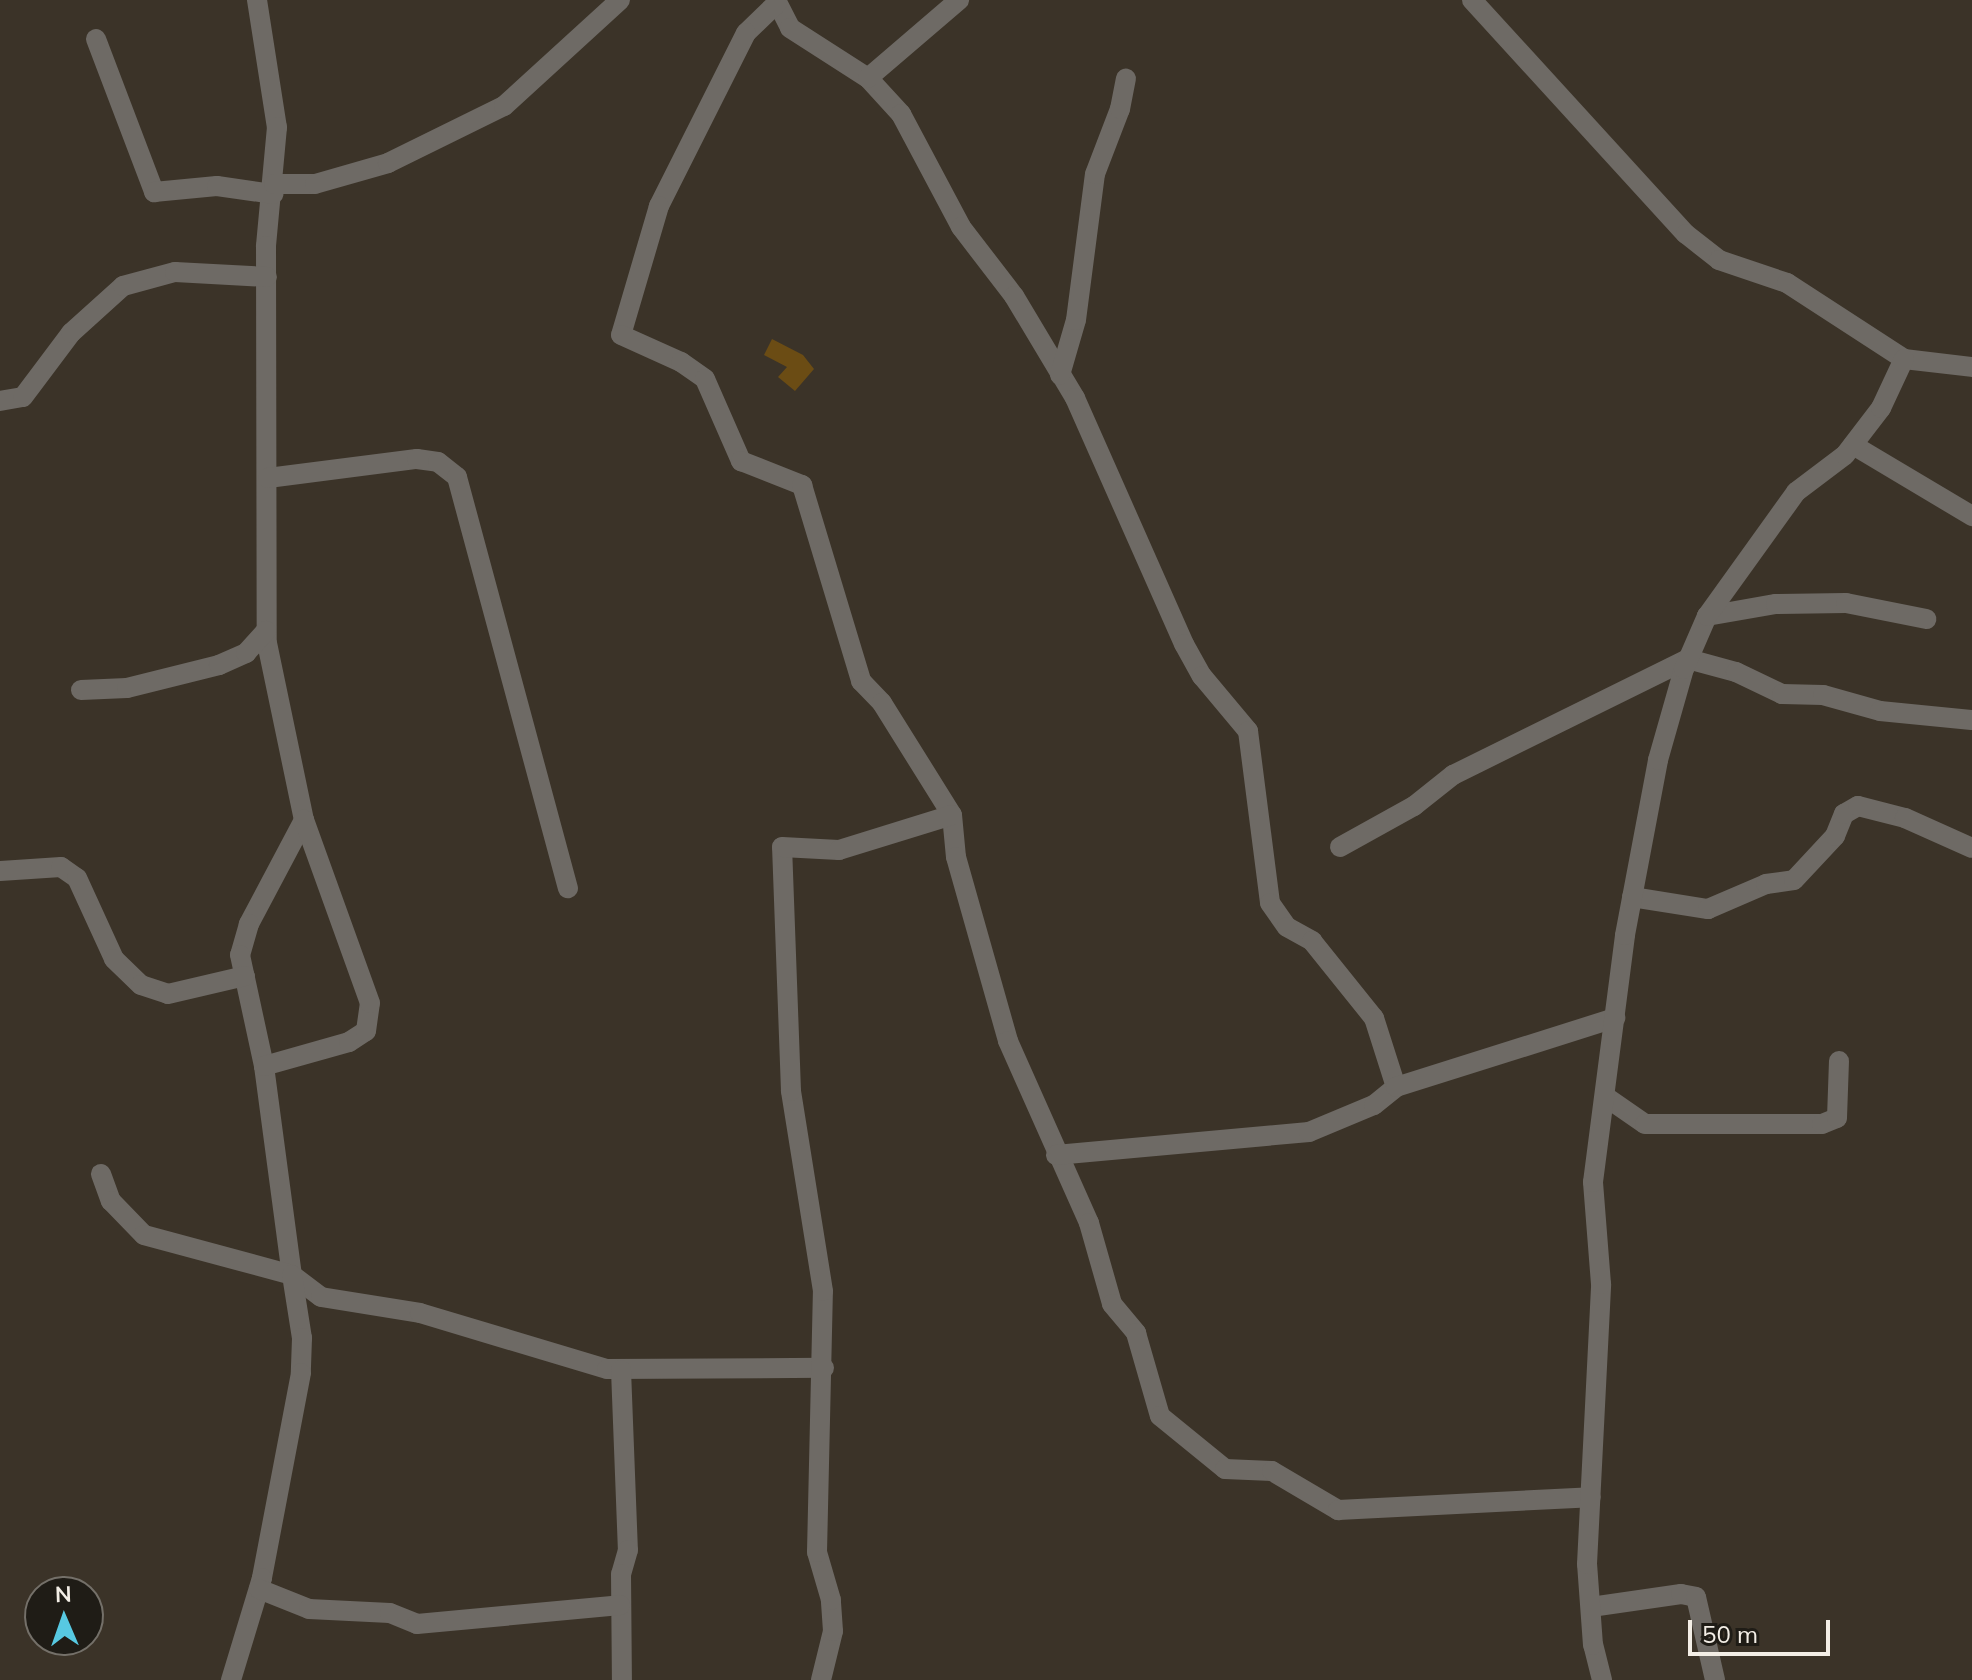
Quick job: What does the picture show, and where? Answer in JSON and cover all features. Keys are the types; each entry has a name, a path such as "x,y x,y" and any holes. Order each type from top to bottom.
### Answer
{"street":[{"path":"257,0 277,127 267,277 266,631 304,820 370,1003 366,1031 349,1042 264,1066"},
{"path":"96,39 154,192 217,186 274,189 315,184 388,163 504,106 620,0"},
{"path":"868,78 959,0"},
{"path":"1472,0 1686,234 1719,260 1787,283 1904,359 1972,367"},
{"path":"1396,1087 1374,1018 1312,941 1287,927 1270,903 1248,731 1202,676 1184,644 1075,398 1014,296 961,227 901,114 868,78 790,28 777,2 746,33 659,206 621,335 681,362 705,379 741,461 802,485 861,681 882,703 952,815 956,857 1000,1016 1056,1155 1089,1223 1112,1304 1136,1333 1160,1416 1225,1469 1272,1471 1338,1510 1591,1497"},
{"path":"1060,375 1076,320 1095,174 1120,109 1126,79"},
{"path":"0,401 23,397 71,333 123,286 175,272 267,277"},
{"path":"1602,1680 1591,1607 1591,1497 1601,1284 1593,1182 1632,897 1658,760 1688,659 1707,616 1796,492 1853,445 1881,408 1904,359"},
{"path":"1853,445 1972,516"},
{"path":"268,478 417,459 438,462 457,477 568,888"},
{"path":"1707,616 1776,604 1846,603 1926,619"},
{"path":"81,690 127,688 219,665 246,653 266,631"},
{"path":"1340,847 1414,806 1453,775 1688,659 1736,672 1782,694 1823,695 1880,711 1972,720"},
{"path":"1632,897 1708,909 1766,884 1794,880 1835,836 1844,814 1858,806 1905,818 1972,848"},
{"path":"821,1680 833,1631 826,1577 817,1552 824,1368 823,1291 791,1091 782,847 839,850 952,815"},
{"path":"231,1680 259,1589 301,1373 302,1338 264,1066 240,955 249,924 304,820"},
{"path":"0,871 61,867 77,878 114,959 141,985 168,994 245,976"},
{"path":"1056,1155 1262,1141 1309,1132 1374,1105 1396,1087 1615,1018"},
{"path":"1606,1097 1645,1124 1822,1124 1837,1118 1839,1061"},
{"path":"101,1174 111,1201 144,1235 292,1275 321,1297 420,1313 621,1370 824,1368"},
{"path":"621,1370 628,1550 620,1605 622,1680"},
{"path":"259,1589 309,1609 390,1613 417,1624 620,1605"},
{"path":"1591,1607 1681,1594 1696,1597 1715,1680"}],"building":[{"path":"772,339 803,355 814,369 795,391 778,377 787,367 764,355"}]}
